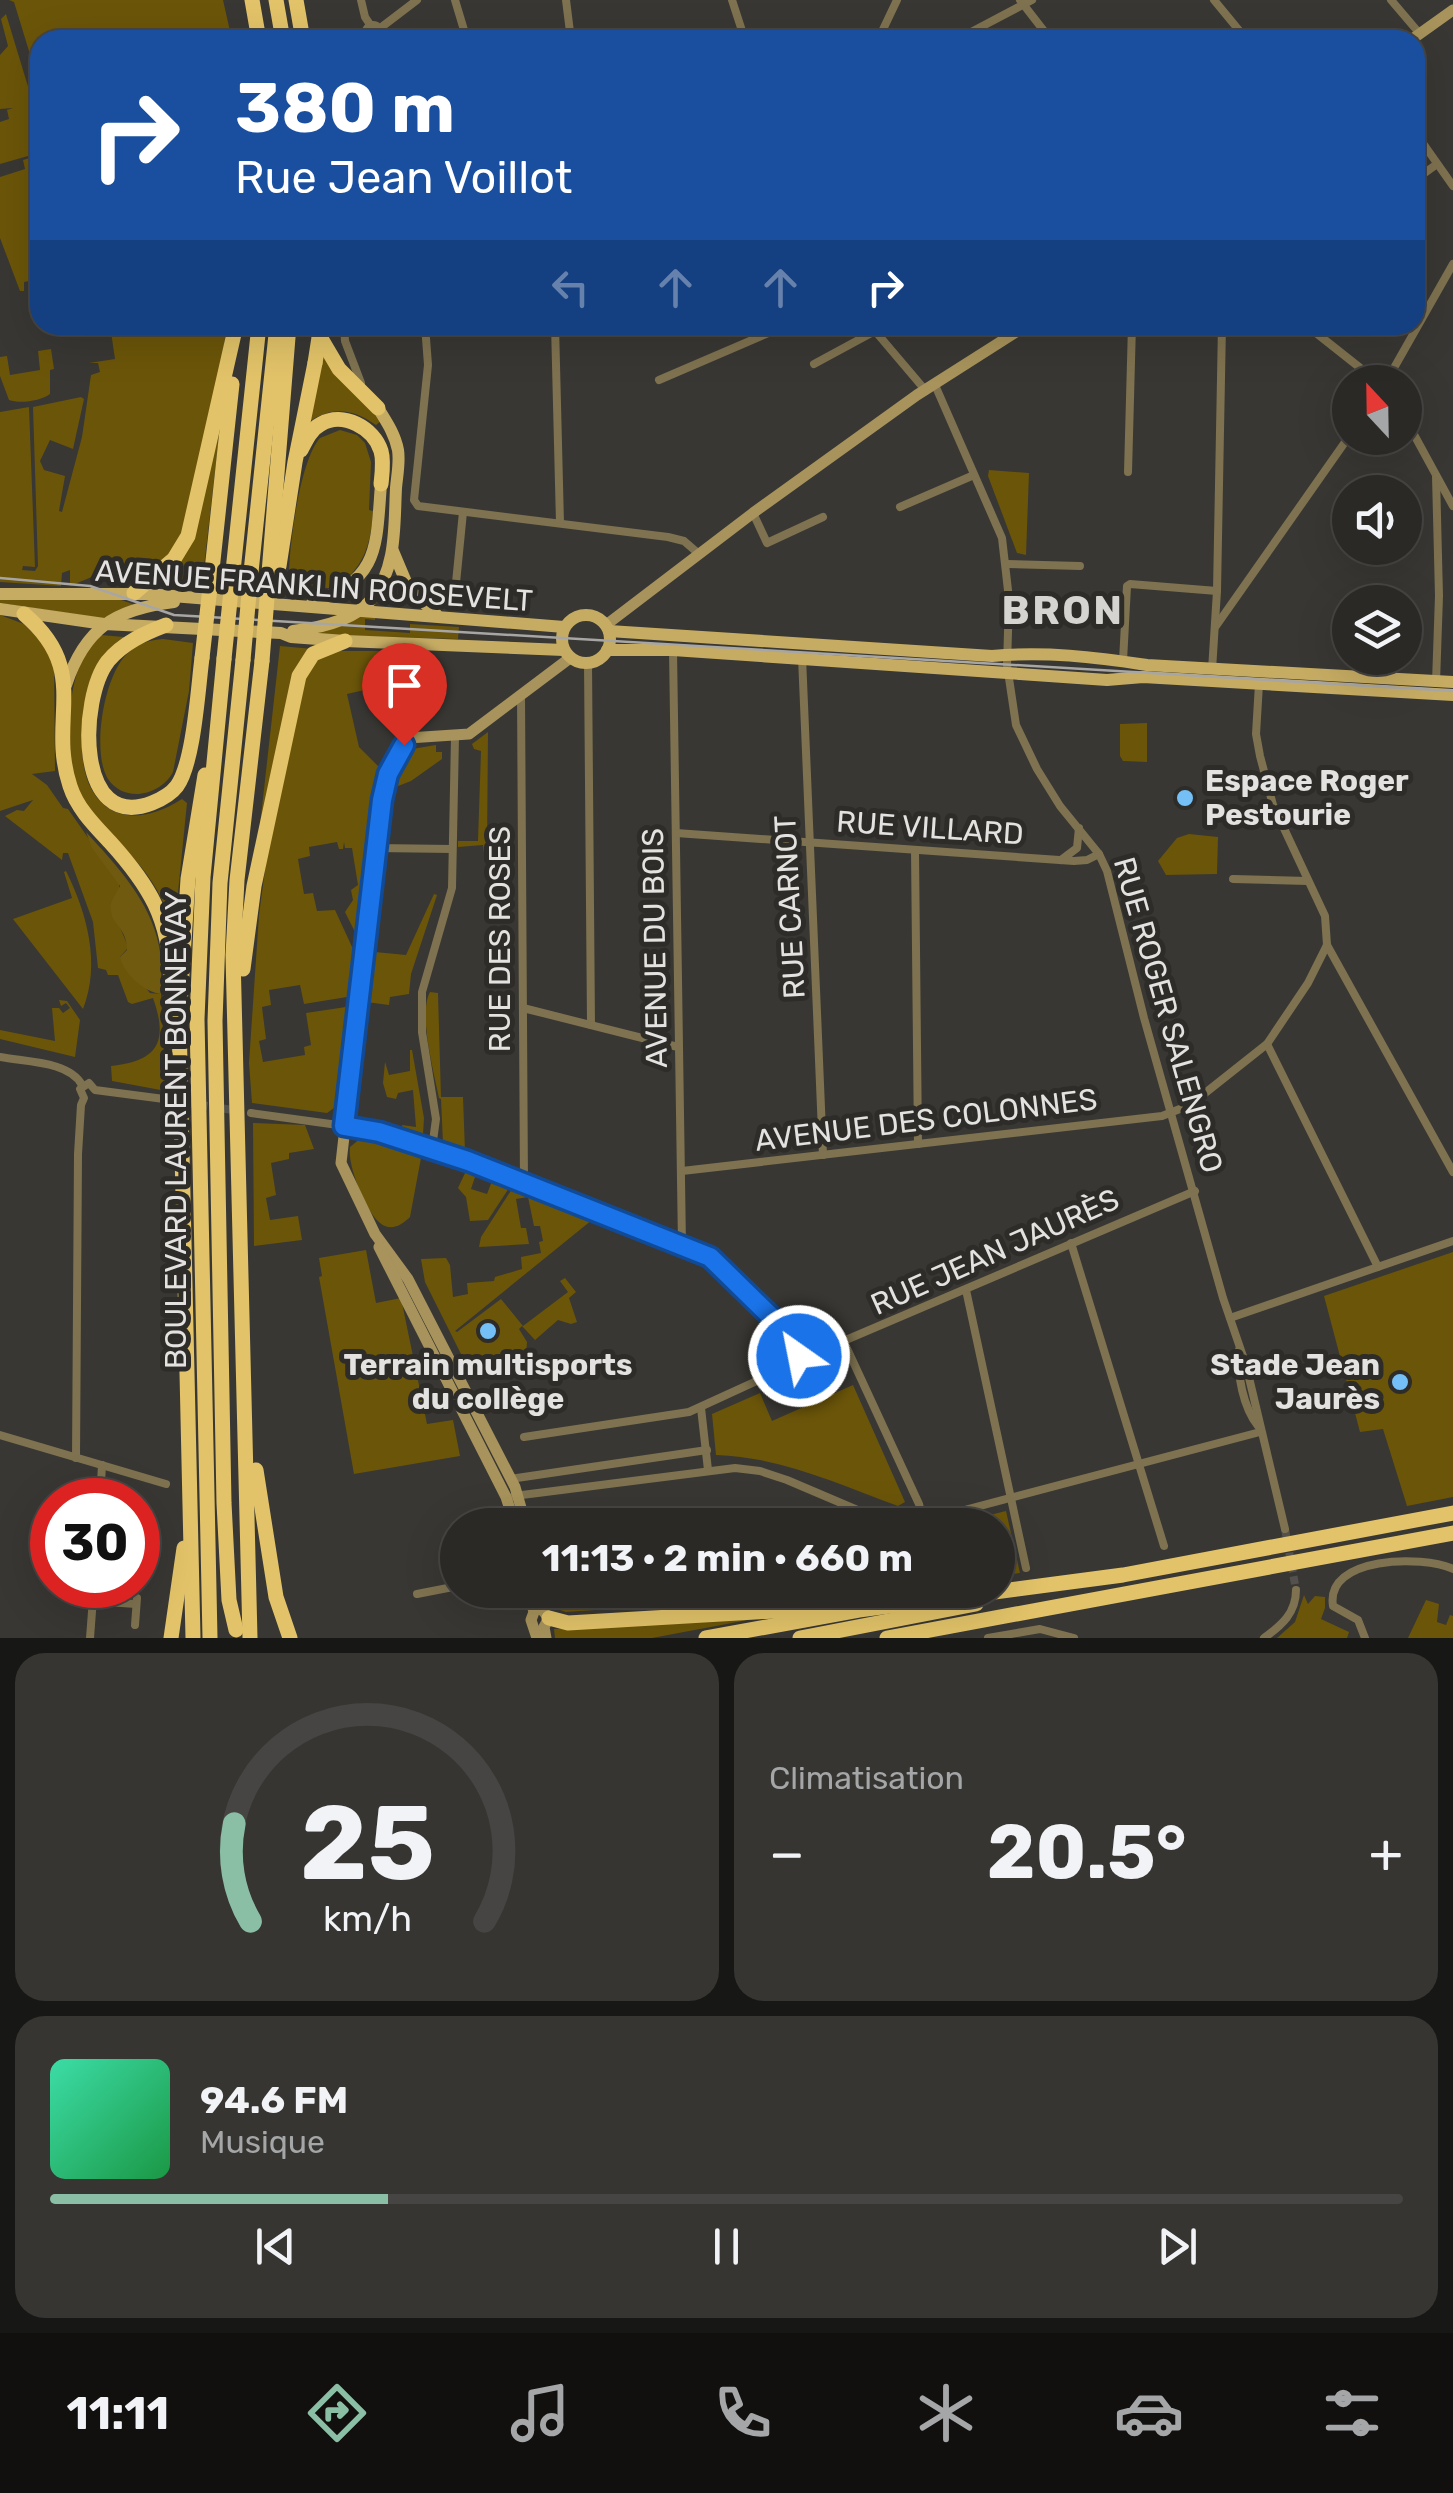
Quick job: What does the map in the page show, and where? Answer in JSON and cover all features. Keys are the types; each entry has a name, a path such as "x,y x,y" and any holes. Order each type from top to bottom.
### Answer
{"highway":[{"path":"252,0 257,30"},
{"path":"276,0 281,30"},
{"path":"296,0 301,30"},
{"path":"134,593 174,560 188,536 235,335"},
{"path":"166,625 118,651 103,668 93,694 90,762 102,790 116,802 131,806 147,805 166,797 177,786 186,765 202,658 236,335"},
{"name":"BOULEVARD LAURENT BONNEVAY","path":"210,1638 197,1020 199,929 258,335"},
{"path":"243,1634 229,1600 224,1504 214,1021 220,883 276,335"},
{"path":"274,573 288,335"},
{"path":"274,573 317,335"},
{"path":"323,335 339,369 378,408"},
{"path":"295,462 311,432 338,418 371,434 381,450 382,484"},
{"name":"BOULEVARD LAURENT BONNEVAY","path":"243,1634 245,1386 233,955 266,618 274,573"},
{"path":"24,614 49,638 59,656 66,686 64,748 71,790 88,818 139,874 164,922 171,963 172,1069 181,1162"},
{"path":"235,1037 254,886 299,676 313,654 345,640"},
{"path":"190,1638 181,952 198,804 217,728"},
{"path":"245,1386 270,1568 279,1613 290,1638"},
{"path":"171,1638 189,1514"},
{"path":"800,1638 1072,1583 1453,1514"},
{"path":"887,1638 1453,1533"},
{"path":"706,1638 859,1610 1072,1583"},
{"path":"541,1624 832,1607 859,1610"}],"main road":[{"path":"281,633 328,625 360,609 380,587 393,551 399,452 378,408"},
{"path":"308,604 342,592 369,563 377,535 382,484"},
{"path":"393,551 409,589 438,616"},
{"name":"AVENUE FRANKLIN ROOSEVELT","path":"0,594 134,593 308,604 564,628"},
{"path":"66,686 85,642 104,624 144,606 206,598"},
{"name":"AVENUE FRANKLIN ROOSEVELT","path":"0,608 104,624 166,625 387,643 543,648 588,663"},
{"name":"AVENUE FRANKLIN ROOSEVELT","path":"567,654 564,628 584,614 600,619 607,628 1122,661 1259,684 1436,688 1453,682"},
{"path":"588,663 600,659 607,650 607,628"},
{"name":"AVENUE FRANKLIN ROOSEVELT","path":"607,650 672,650 940,666 1008,674 1212,675 1436,688 1453,695"}],"street":[{"path":"361,0 365,18 375,28"},
{"path":"373,30 417,0"},
{"path":"455,0 464,30"},
{"path":"566,0 570,30"},
{"path":"732,0 741,30"},
{"path":"883,30 897,0"},
{"path":"1214,0 1238,30"},
{"path":"1391,0 1411,30"},
{"path":"974,30 1025,2 1045,30"},
{"path":"1425,30 1453,10"},
{"path":"1425,147 1453,186"},
{"path":"1425,173 1437,164"},
{"path":"1425,313 1453,264"},
{"path":"345,335 356,375 378,408"},
{"path":"426,335 428,365 414,500 418,506 668,537 684,541 698,554"},
{"path":"555,335 560,523"},
{"path":"659,380 765,335"},
{"path":"814,364 862,335"},
{"name":"RUE ROGER SALENGRO","path":"880,335 931,388 1002,538 1007,564 1008,674 1014,719 1060,806 1100,854 1107,871 1144,1018 1239,1348 1238,1368 1250,1416 1259,1429 1285,1529"},
{"path":"607,628 752,513 1007,335"},
{"path":"1128,472 1132,335"},
{"path":"1212,675 1222,335"},
{"path":"1319,335 1357,365"},
{"path":"1396,365 1413,335"},
{"path":"1422,450 1453,507 1435,518"},
{"path":"1216,626 1336,455"},
{"path":"900,507 974,475"},
{"path":"1436,476 1440,596 1436,688"},
{"path":"454,603 463,512"},
{"path":"752,513 767,544 824,517"},
{"path":"1007,564 1080,566"},
{"path":"1122,661 1126,586 1217,591"},
{"path":"387,643 395,654 406,695 408,738 385,782 341,1163 376,1234 408,1279 510,1479 514,1508"},
{"name":"AVENUE FRANKLIN ROOSEVELT","path":"543,648 554,661 552,671"},
{"name":"AVENUE DU BOIS","path":"672,650 682,1245"},
{"path":"408,738 469,734 552,671 567,654"},
{"name":"RUE CARNOT","path":"802,658 823,1155"},
{"path":"588,663 591,1025"},
{"path":"1259,684 1256,734 1260,756 1273,805 1325,916 1327,944 1450,1160 1453,1172"},
{"name":"RUE DES ROSES","path":"521,695 524,1184"},
{"path":"432,1148 436,1119 422,1032 422,992 452,888 455,737"},
{"name":"RUE VILLARD","path":"1061,860 1077,848 1079,828"},
{"name":"RUE VILLARD","path":"676,832 1061,860 1087,860 1100,854"},
{"path":"376,848 452,849"},
{"path":"915,850 918,1144"},
{"path":"1233,879 1308,880"},
{"path":"1174,1113 1190,1105 1267,1044 1308,983 1327,944"},
{"path":"522,1008 678,1047"},
{"path":"1267,1044 1378,1267"},
{"path":"0,1057 66,1070 78,1076 84,1098"},
{"path":"82,1085 89,1083 95,1090 164,1099"},
{"path":"76,1458 80,1105 95,1090"},
{"path":"252,1113 379,1132 432,1148 710,1257 803,1350 813,1354"},
{"name":"AVENUE DES COLONNES","path":"682,1171 1174,1113"},
{"name":"RUE JEAN JAURÈS","path":"524,1436 701,1408 800,1361 811,1362 813,1354 1195,1190"},
{"path":"376,1234 377,1244 518,1508"},
{"path":"1230,1318 1453,1242"},
{"path":"1071,1243 1164,1546"},
{"path":"966,1290 1026,1568"},
{"path":"844,1342 920,1508"},
{"path":"800,1361 803,1350"},
{"path":"701,1408 708,1470"},
{"path":"976,1508 1259,1429"},
{"path":"0,1435 166,1484"},
{"path":"510,1479 707,1450"},
{"path":"101,1478 102,1465"},
{"path":"512,1496 734,1468 760,1470 852,1508"},
{"path":"560,1471 563,1491"},
{"path":"1365,1638 1358,1620 1333,1606 1334,1590 1342,1579 1356,1570 1388,1562 1424,1561 1453,1568"},
{"path":"417,1594 440,1590"},
{"path":"1264,1638 1292,1612 1296,1590"},
{"path":"90,1638 92,1608"},
{"path":"135,1625 136,1608"},
{"path":"988,1638 1040,1629 1074,1638"}],"shaded area":[{"path":"9,0 223,0 230,30 30,30 30,54 14,2"},
{"path":"6,14 30,93 30,155 0,164 0,122 9,119 7,110 13,108 0,109 0,55 8,46 1,19"},
{"path":"30,158 30,281 24,282 24,291 20,291 0,238 0,177 25,169 23,160"},
{"path":"111,335 225,335 219,378 178,547 142,581 99,574 70,586 70,570 62,573 61,586 0,582 0,412 29,407 35,567 23,566 22,570 35,571 38,566 33,407 84,399 73,449 50,440 40,461 44,470 65,476 59,511 62,512 82,437 91,375 100,372 98,363 89,363 115,359"},
{"path":"51,349 54,369 50,370 50,394 30,401 9,400 0,376 0,357 7,356 10,375 40,370 38,351"},
{"path":"323,354 381,421 376,425 343,411 310,421"},
{"path":"221,419 202,584 155,582 171,569"},
{"path":"340,430 357,435 365,443 371,462 369,510 373,511 367,546 359,565 334,589 289,589 292,533 306,467 320,438"},
{"path":"989,470 1029,473 1026,555 1017,553"},
{"path":"0,599 118,599 133,604 107,619 0,603"},
{"path":"365,613 376,614 375,620 365,619 365,630 410,633 410,624 459,627 458,639 313,635"},
{"path":"0,615 24,624 54,654 55,771 32,774 68,809 119,882 119,891 110,904 127,944 120,957 150,993 161,994 166,1091 112,1081 111,1066 139,1060 155,1047 160,1027 153,998 128,1002 118,975 108,975 98,968 93,922 68,853 63,853 62,860 5,816 24,811 33,800 0,811"},
{"path":"101,635 124,637 89,706 82,742 84,766 90,786 101,802 116,812 134,816 157,812 182,799 187,803 175,922 153,883 85,801 75,779 70,741 72,693 84,658"},
{"path":"149,641 193,643 189,691 173,772 152,791 124,792 108,779 103,767 101,733 107,695 112,678 128,653"},
{"path":"280,646 313,649 260,825"},
{"path":"327,651 384,651 391,684 347,694 359,747 379,767 373,786 355,932 345,912 353,900 351,890 358,885 352,848 345,848 344,842 343,849 339,849 337,842 309,847 310,856 298,859 304,894 313,893 317,911 335,910 353,949 347,997 304,1004 300,985 269,990 271,1005 262,1007 266,1039 259,1041 263,1062 305,1055 304,1047 311,1045 306,1013 346,1007 334,1108 327,1113 252,1103 249,1063 267,855 304,674"},
{"path":"1147,723 1147,762 1123,761 1120,724"},
{"path":"488,732 484,853 483,845 458,847 458,841 478,841 481,751 472,744"},
{"path":"436,745 442,759 411,781 393,788 412,749"},
{"path":"86,832 130,884 148,913 160,952 161,994 141,986 122,963 120,957 127,944 112,917 110,904 120,886 92,848"},
{"path":"1189,834 1218,837 1217,874 1166,875 1158,861 1177,838"},
{"path":"66,871 89,939 91,974 83,1009 13,919 72,898"},
{"path":"434,894 437,895 411,974 409,994 390,997 389,1005 366,1002 369,974 373,970 370,969 378,901 381,902 375,952 406,955"},
{"path":"430,992 438,993 441,1097 463,1097 465,1151 443,1143 441,1099 426,1028"},
{"path":"59,1000 67,1001 80,1020 75,1057 0,1039 0,1030 55,1041 52,1008 63,1013 70,1008 66,1003 61,1006"},
{"path":"410,1050 424,1118 423,1135 403,1130 402,1125 416,1127 413,1090 398,1093 396,1099 387,1097 383,1083 385,1062 389,1075 410,1071"},
{"path":"253,1123 305,1125 314,1149 289,1153 289,1159 271,1163 276,1195 266,1198 270,1220 298,1216 302,1240 254,1246"},
{"path":"361,1138 415,1151 421,1158 410,1217 400,1225 388,1227 380,1223 364,1199 350,1155 350,1147"},
{"path":"466,1171 476,1174 471,1189 487,1194 492,1181 509,1188 488,1220 470,1221 466,1197 458,1188"},
{"path":"512,1189 592,1220 455,1331 501,1299 523,1326 568,1292 560,1281 565,1278 576,1292 569,1298 577,1322 558,1320 535,1340 522,1326 519,1329 527,1342 526,1355 466,1364 425,1282 421,1259 446,1258 453,1297 468,1294 467,1283 494,1281 495,1277 522,1269 521,1257 541,1253 539,1242 543,1241 540,1226 534,1226 528,1197 516,1199 521,1228 526,1228 529,1244 479,1247 481,1237"},
{"path":"366,1250 376,1303 401,1298 427,1424 453,1420 460,1456 354,1474 319,1277 319,1258"},
{"name":"Stade Jean Jaurès","path":"1453,1252 1453,1497 1407,1506 1383,1429 1360,1432 1324,1296"},
{"path":"853,1385 905,1502 898,1506 786,1466 716,1455 712,1414 760,1393 772,1421"},
{"path":"1304,1595 1308,1604 1315,1596 1325,1597 1321,1619 1349,1632 1347,1638 1277,1638 1295,1622"},
{"path":"1426,1600 1439,1604 1437,1622 1446,1625 1453,1616 1453,1638 1408,1638"},
{"path":"554,1608 624,1608 566,1612"},
{"path":"753,1619 652,1638 555,1638 554,1629"}],"tunnel":[{"path":"164,1099 239,1111"},
{"path":"1285,1529 1296,1590"}],"tram line":[{"path":"0,578 90,586 174,615 1453,691"}],"place":[{"name":"Espace Roger Pestourie","path":"1185,798"},
{"name":"Terrain multisports du collège","path":"488,1331"},
{"name":"Stade Jean Jaurès","path":"1400,1382"}],"district":[{"name":"BRON","path":"1063,610"}],"route":[{"path":"404,745 388,774 382,800 344,1126 379,1132 468,1161 710,1257 800,1345 803,1350 799,1356"}]}
